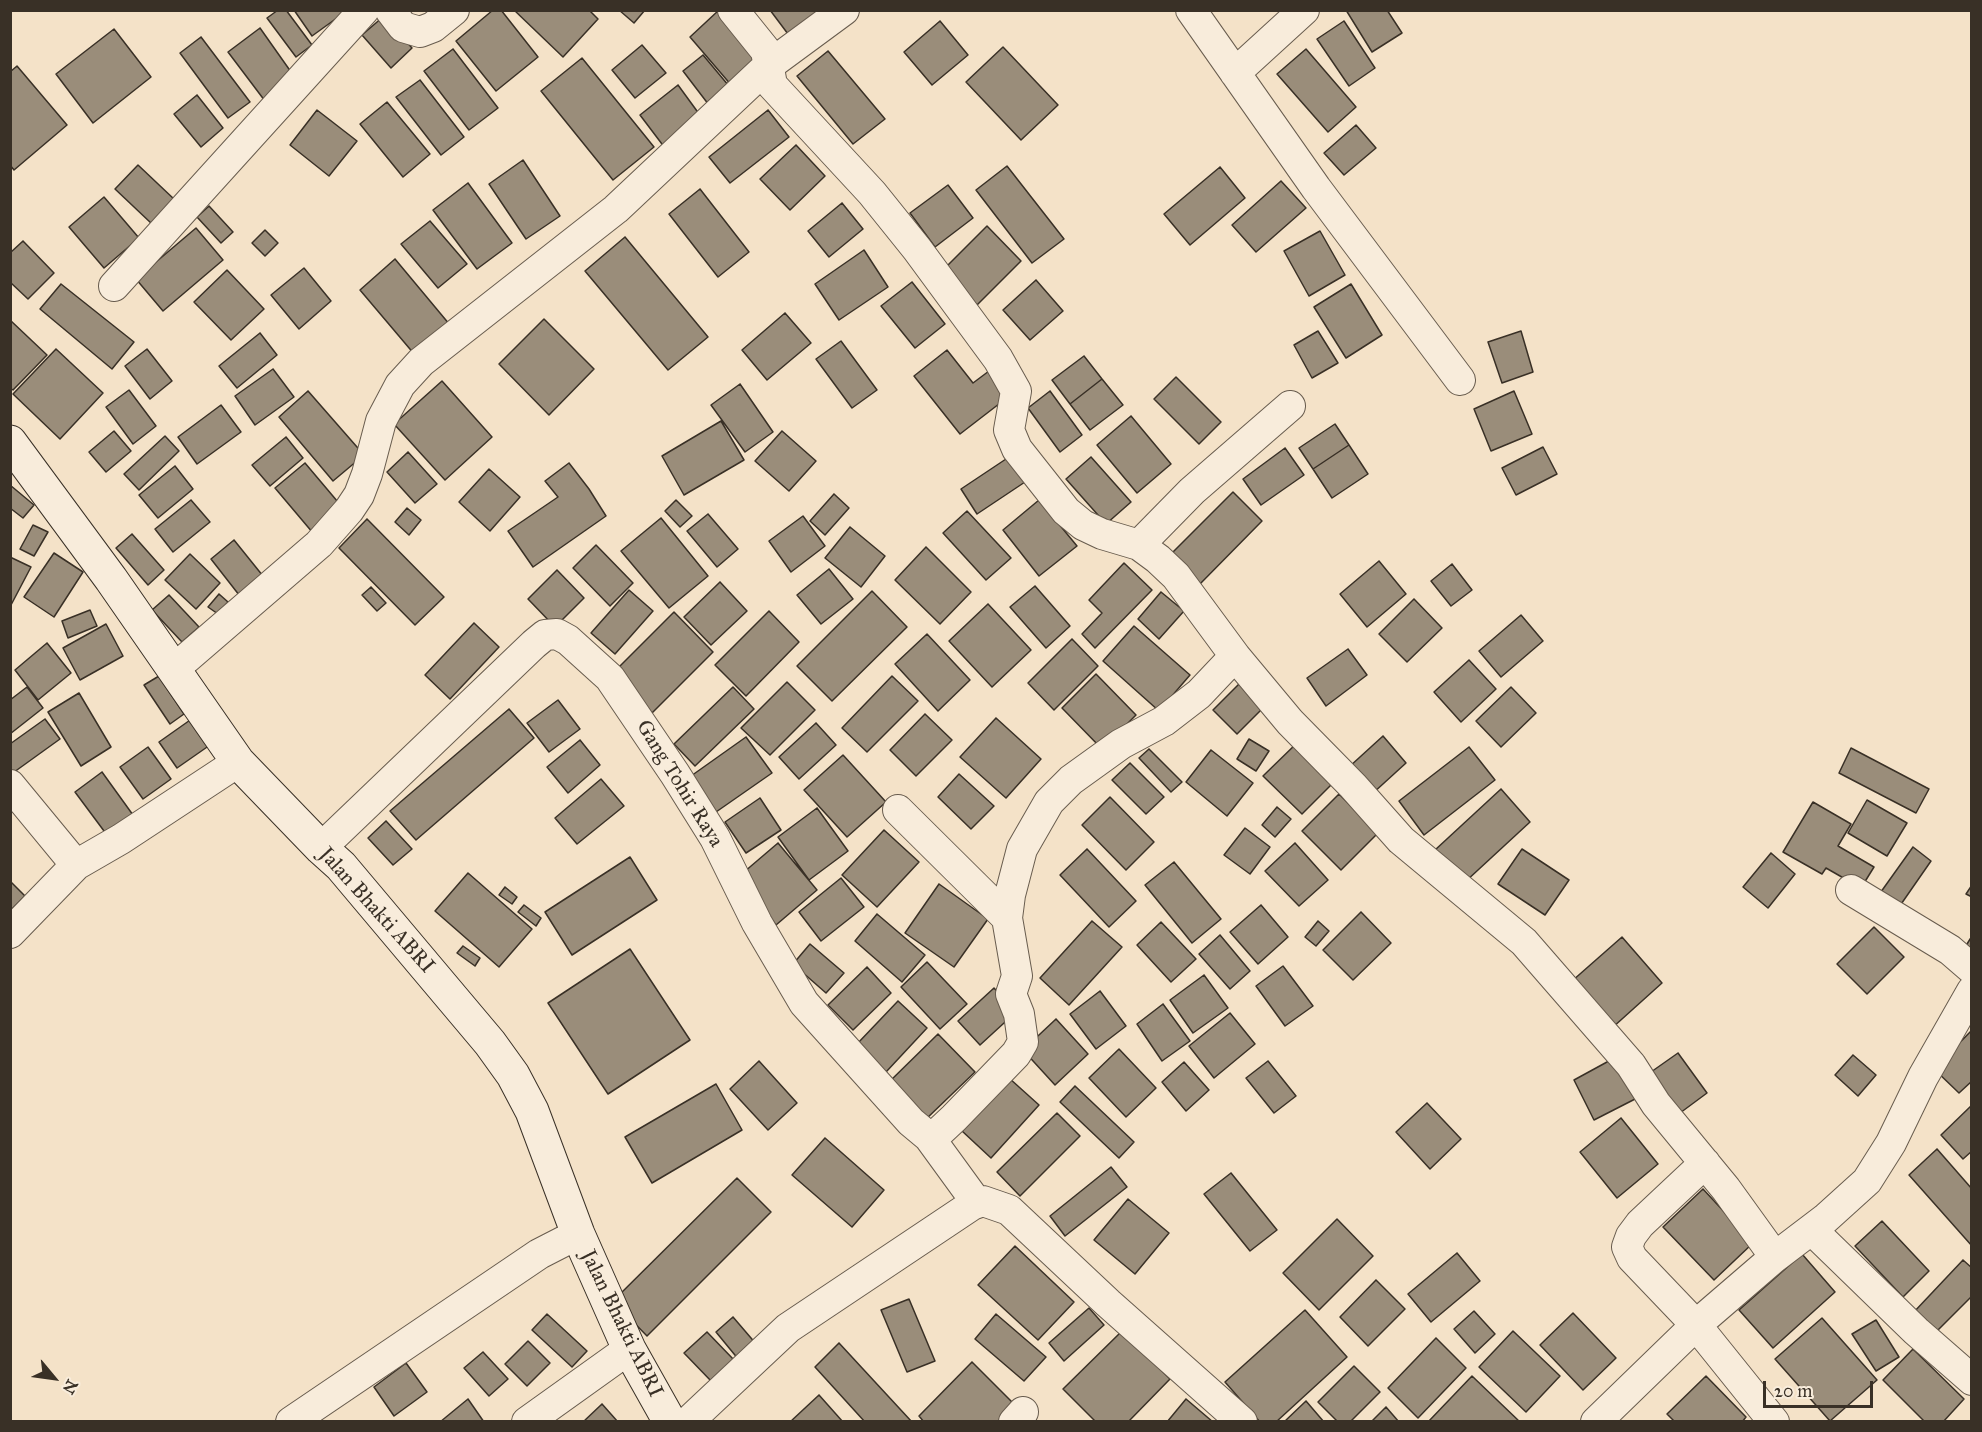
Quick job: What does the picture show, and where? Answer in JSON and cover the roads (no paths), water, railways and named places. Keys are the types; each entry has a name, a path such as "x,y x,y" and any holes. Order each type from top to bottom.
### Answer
{"street":[{"path":"114,286 364,10"},
{"path":"390,10 403,27 420,32 433,27 454,10"},
{"path":"733,10 766,51 772,84 872,193 917,249 998,359 1016,391 1009,430 1017,449 1066,511 1102,534 1139,545 1158,559 1176,576 1235,656 1290,722 1353,786 1401,840 1524,942 1631,1065 1656,1104 1705,1163 1775,1257"},
{"path":"174,669 320,544 349,510 359,495 367,474 381,421 400,385 421,362 616,209 768,66 844,10"},
{"path":"1191,10 1316,188 1460,380"},
{"path":"1235,73 1304,10"},
{"path":"1139,545 1192,490 1290,406"},
{"name":"Jalan Bhakti ABRI","path":"10,442 174,669 238,762 341,866 490,1043 513,1075 532,1111 578,1234 629,1349 670,1422"},
{"name":"Gang Tohir Raya","path":"321,848 545,634 557,634 568,640 610,678 675,774 715,838 758,923 804,1003 911,1122 929,1137 977,1203"},
{"path":"929,1137 945,1127 1016,1053 1023,1042 1019,1014 1011,994 1017,976 1007,918 1010,895 1022,849 1049,802 1071,780 1121,744 1164,721 1190,701 1235,656"},
{"path":"10,933 76,865 121,839 238,762"},
{"path":"10,785 76,865"},
{"path":"898,810 1007,918"},
{"path":"1851,890 1950,950 1971,969"},
{"path":"1596,1422 1695,1325 1775,1257 1812,1230 1867,1181 1891,1143 1923,1077 1971,992"},
{"path":"1705,1163 1640,1224 1631,1236 1627,1247 1632,1258 1695,1325 1774,1422"},
{"path":"688,1422 788,1328 983,1201 1009,1210 1108,1303 1242,1422"},
{"path":"1812,1230 1916,1331 1971,1380"},
{"path":"291,1422 539,1254 578,1234"},
{"path":"527,1422 629,1349"}]}
